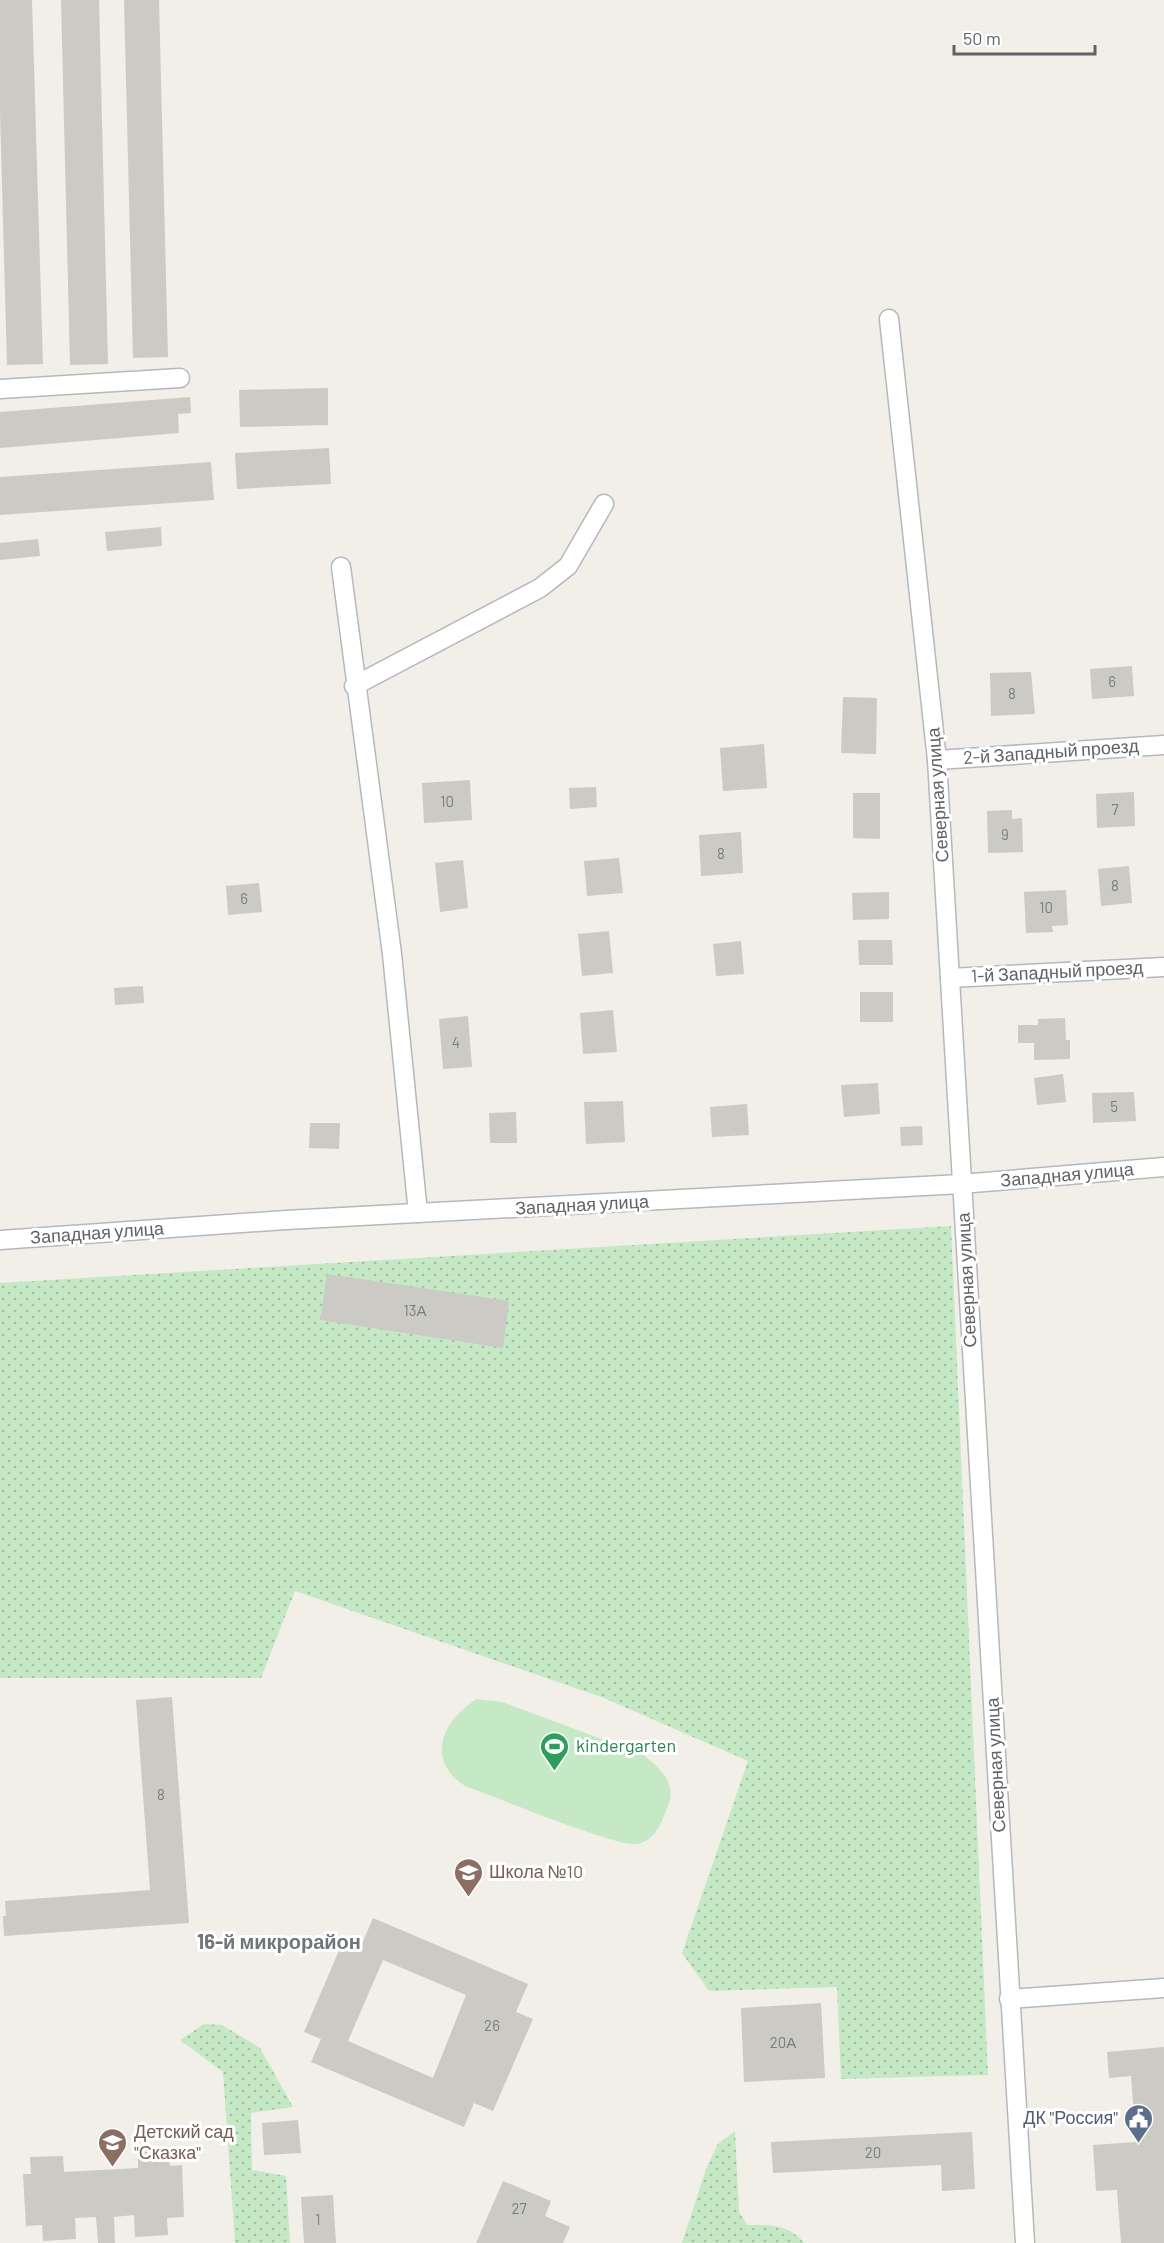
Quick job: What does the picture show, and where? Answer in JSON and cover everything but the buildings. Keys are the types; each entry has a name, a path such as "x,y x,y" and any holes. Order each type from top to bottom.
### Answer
{"street":[{"name":"Северная улица","path":"889,319 937,760 1025,2243"},
{"path":"0,388 180,378"},
{"path":"354,686 540,588 568,566 604,504"},
{"path":"341,567 354,686 392,954 418,1213"},
{"name":"2-й Западный проезд","path":"937,760 1164,745"},
{"name":"1-й Западный проезд","path":"950,978 1164,967"},
{"name":"Западная улица","path":"0,1240 418,1213 961,1184 1164,1167"},
{"path":"1010,1999 1164,1988"}],"green space":[{"path":"951,1226 988,2075 841,2079 837,1987 709,1991 682,1953 748,1761 604,1698 295,1591 261,1678 0,1678 0,1283"},
{"name":"kindergarten","path":"477,1699 502,1702 642,1754 665,1776 670,1790 668,1806 654,1834 638,1844 607,1838 465,1786 453,1776 445,1764 442,1753 443,1741 447,1729 455,1718"},
{"path":"204,2024 222,2025 260,2048 293,2107 251,2113 252,2170 286,2176 290,2243 235,2243 223,2072 180,2040"},
{"path":"735,2131 739,2212 747,2225 785,2229 804,2243 682,2243 706,2169 718,2144"}],"place":[{"name":"kindergarten","path":"555,1772"},
{"name":"Школа №10","path":"468,1898"},
{"name":"ДК \"Россия\"","path":"1139,2144"},
{"name":"Детский сад \"Сказка\"","path":"113,2168"}],"district":[{"name":"16-й микрорайон","path":"279,1942"}]}
